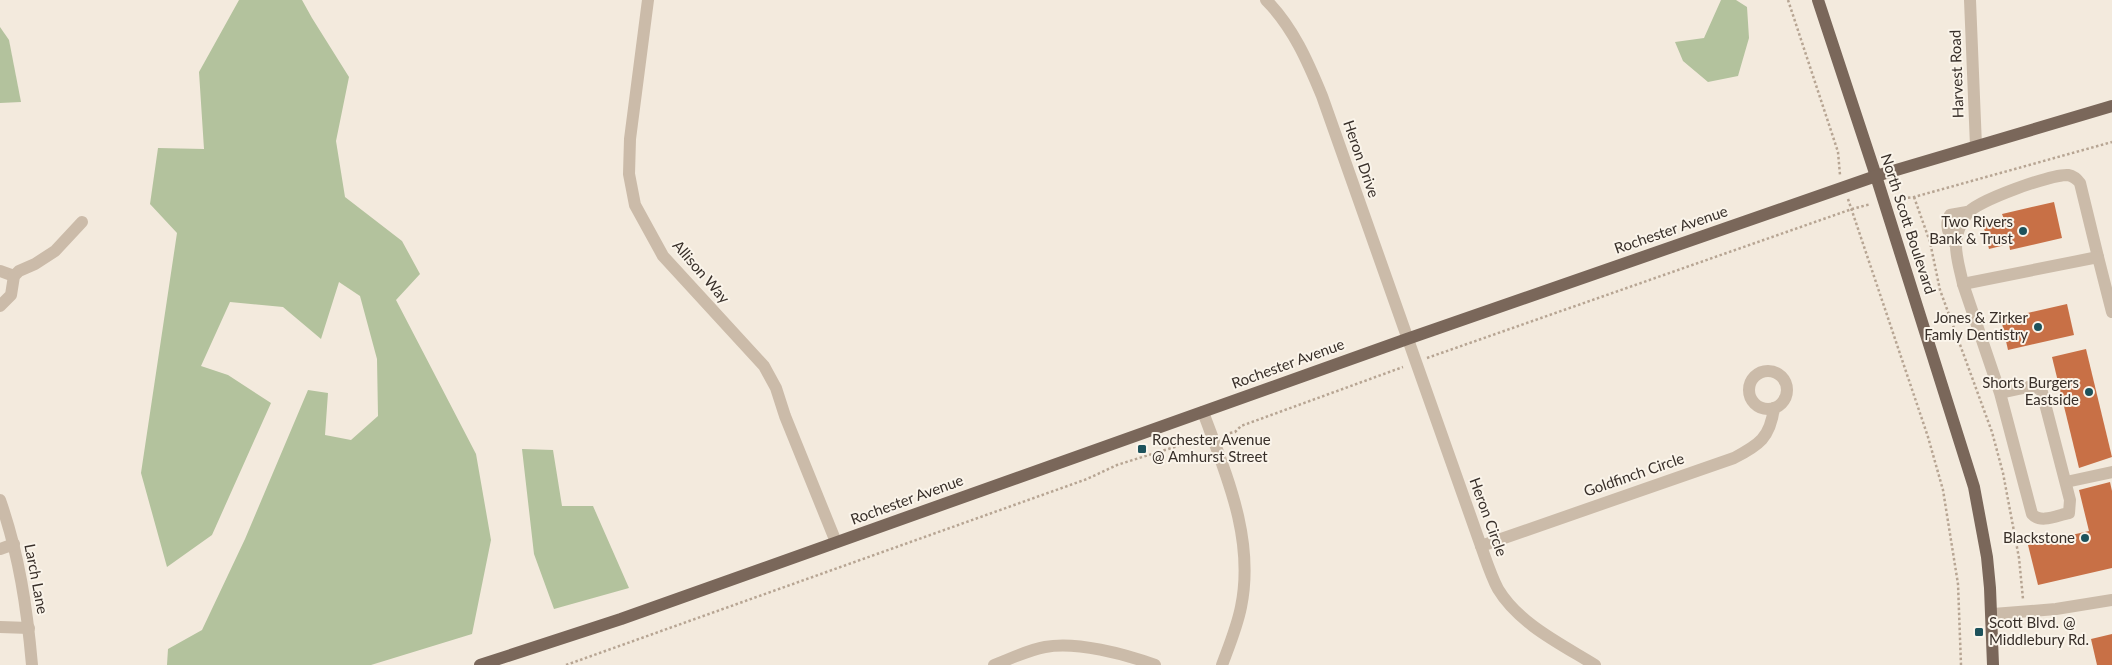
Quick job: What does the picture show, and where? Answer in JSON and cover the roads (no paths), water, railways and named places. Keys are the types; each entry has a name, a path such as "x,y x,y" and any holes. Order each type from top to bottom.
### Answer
{"main road":[{"name":"North Scott Boulevard","path":"1818,0 1876,176 1974,487 1987,557 1993,614 1993,665"},
{"name":"Rochester Avenue","path":"480,665 500,662 1407,339 1876,176 2112,106"}],"street":[{"name":"Allison Way","path":"648,0 630,139 629,174 635,206 663,256 764,366 776,388 785,416 836,542"},
{"name":"Heron Drive","path":"1266,0 1288,27 1304,53 1322,96 1407,339"},
{"name":"Harvest Road","path":"1970,0 1976,146"},
{"path":"2000,393 2028,387 2039,388 2042,392 2066,482 2070,500 2069,513 2042,519 2035,518 2032,514 2000,393 1963,284 1955,244 1957,234 1968,212 2006,192 2058,176 2068,175 2076,178 2080,183 2112,312"},
{"path":"0,306 11,294 14,276 55,251 82,222"},
{"path":"1963,284 2098,256"},
{"path":"0,271 14,276"},
{"name":"Heron Circle","path":"1407,339 1481,546 1498,588 1510,604 1535,627 1595,665"},
{"name":"Goldfinch Circle","path":"1481,546 1734,458 1756,446 1765,437 1772,423 1774,408"},
{"path":"1203,412 1232,490 1239,514 1244,547 1241,605 1222,665"},
{"path":"2066,482 2112,472"},
{"name":"Larch Lane","path":"0,500 14,544 26,601 32,665"},
{"path":"0,549 14,544"},
{"path":"1993,614 2056,609 2112,600"},
{"path":"0,627 29,628"},
{"path":"994,665 1045,647 1068,645 1104,651 1155,665"}],"place":[{"name":"Two Rivers Bank & Trust","path":"2023,231"},
{"name":"Jones & Zirker Famly Dentistry","path":"2038,327"},
{"name":"Shorts Burgers Eastside","path":"2089,392"},
{"name":"Rochester Avenue @ Amhurst Street","path":"1142,449"},
{"name":"Blackstone","path":"2085,538"},
{"name":"Scott Blvd. @ Middlebury Rd.","path":"1979,632"}]}
